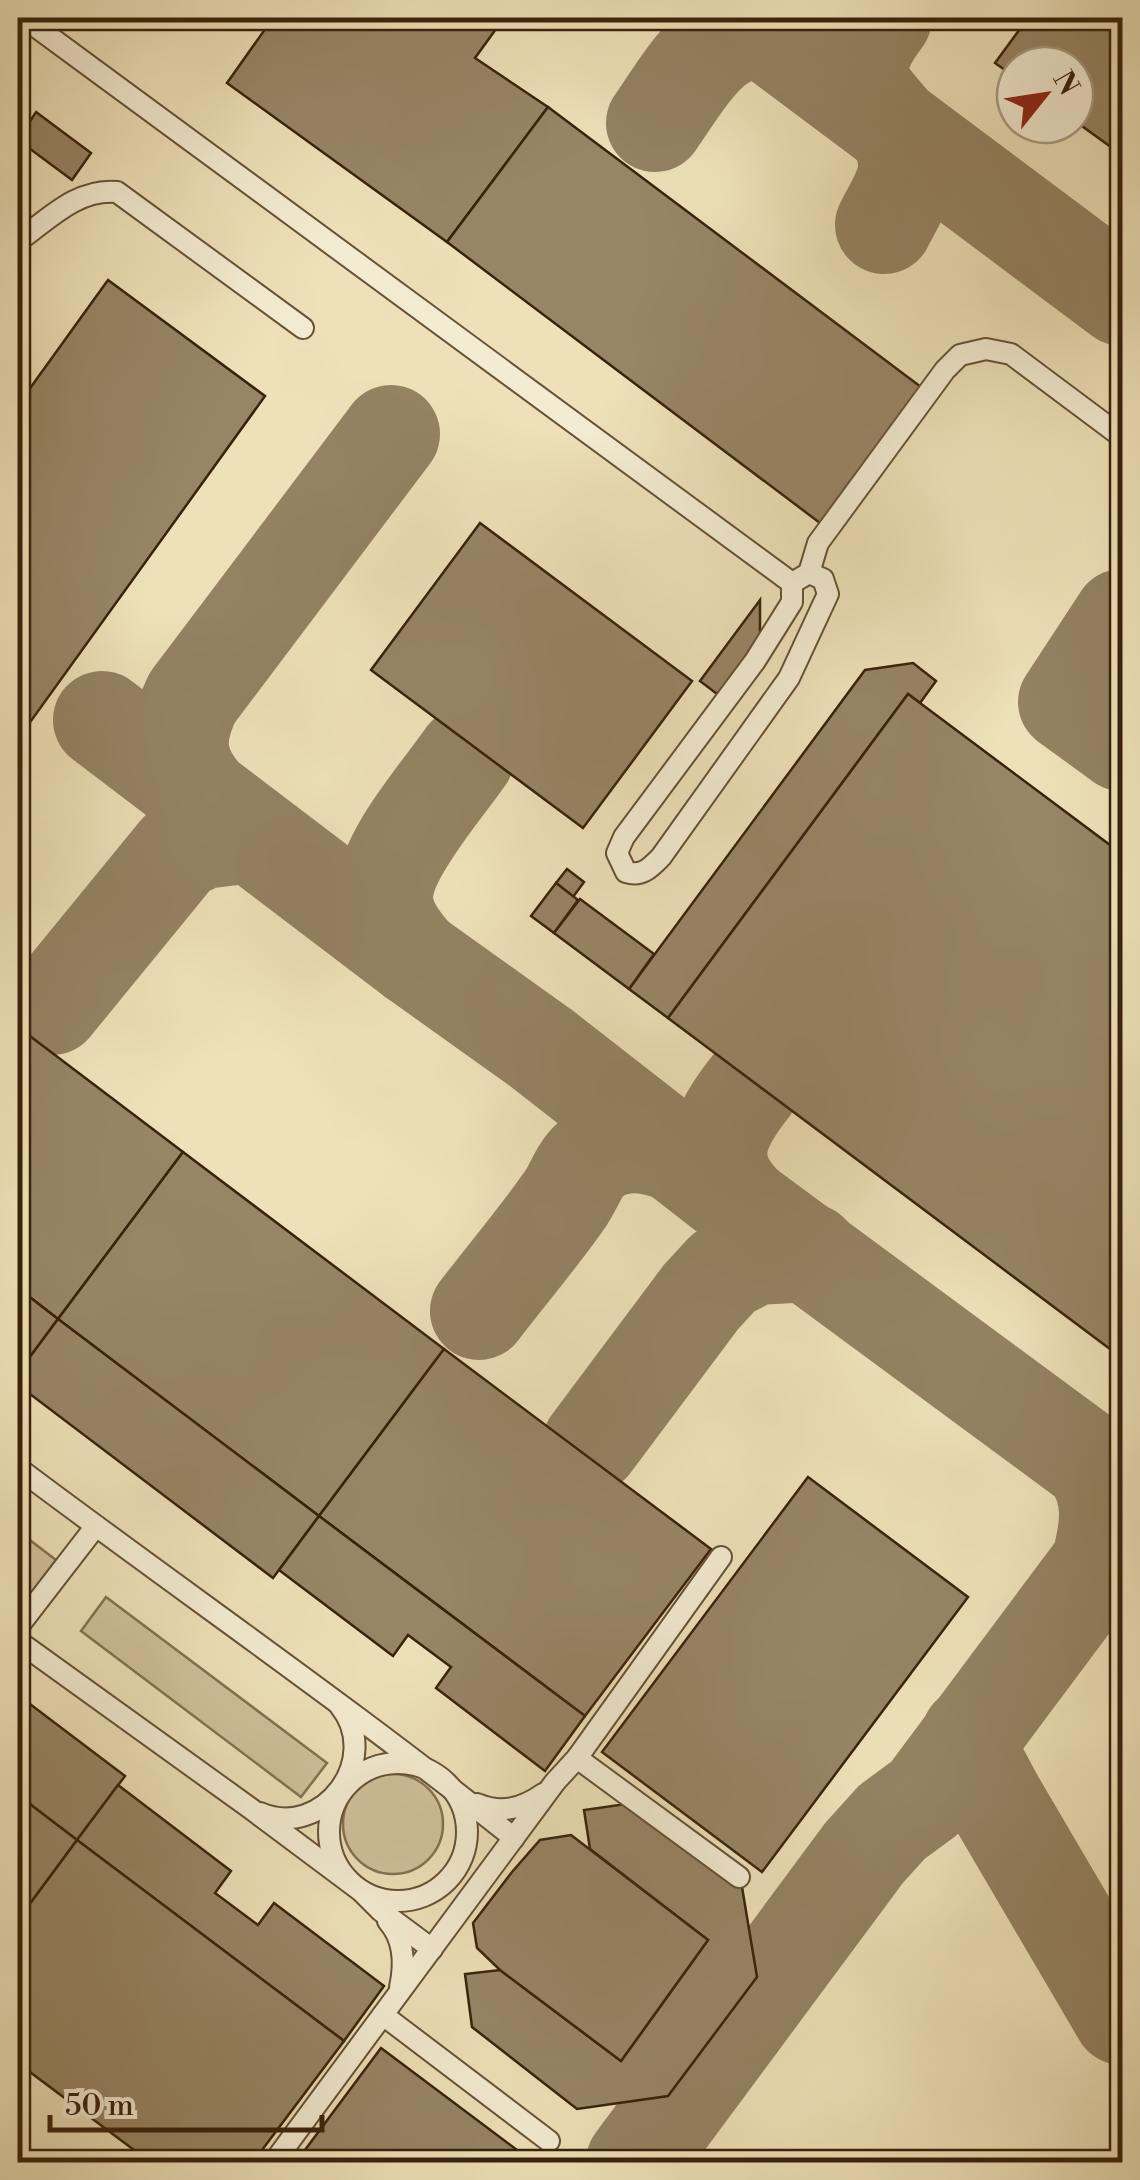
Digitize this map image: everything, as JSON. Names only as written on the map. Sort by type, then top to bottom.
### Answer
[{"type":"lane","points":[[24,18],[797,586],[809,612],[822,607]]},
{"type":"lane","points":[[18,242],[82,194],[117,192],[302,328]]},
{"type":"lane","points":[[797,586],[823,579],[828,594],[790,678],[689,820],[648,870],[635,875],[626,872],[617,853],[624,837],[755,660],[818,543],[944,370],[960,354],[986,349],[1011,354],[1122,437]]},
{"type":"lane","points":[[18,1468],[332,1696],[514,1838]]},
{"type":"lane","points":[[18,1627],[96,1526]]},
{"type":"lane","points":[[466,1799],[502,1811],[540,1797],[577,1758],[722,1557]]},
{"type":"lane","points":[[18,1640],[361,1892],[381,1900],[421,1898],[454,1874],[467,1835],[465,1815],[457,1796],[443,1780],[409,1763],[390,1762],[372,1767],[309,1814],[289,1818],[268,1816],[250,1808]]},
{"type":"lane","points":[[332,1696],[349,1722],[356,1752],[351,1772],[333,1807],[328,1826],[330,1845],[346,1879],[394,1928],[402,1946],[404,1967],[400,1987],[386,2010]]},
{"type":"lane","points":[[577,1758],[740,1877]]},
{"type":"lane","points":[[274,2162],[555,1782]]},
{"type":"lane","points":[[380,1912],[432,1949]]},
{"type":"lane","points":[[386,2010],[550,2141]]},
{"type":"shaded area","points":[[18,1531],[56,1560],[32,1592],[18,1582]]},
{"type":"shaded area","points":[[106,1597],[327,1763],[301,1797],[81,1631]]},
{"type":"shaded area","points":[[393,1774],[421,1782],[435,1796],[443,1824],[435,1852],[421,1866],[393,1874],[365,1866],[351,1852],[343,1824],[351,1796],[365,1782]]},
{"type":"building","points":[[273,18],[504,18],[475,58],[548,107],[447,242],[227,83]]},
{"type":"building","points":[[1028,18],[1122,18],[1122,155],[1095,135],[1095,45],[1008,45]]},
{"type":"building","points":[[548,107],[921,387],[820,523],[447,242]]},
{"type":"building","points":[[36,112],[91,153],[72,180],[18,140]]},
{"type":"building","points":[[108,280],[265,396],[18,739],[18,405]]},
{"type":"building","points":[[480,523],[692,681],[583,828],[371,670]]},
{"type":"building","points":[[760,600],[760,639],[721,697],[700,681]]},
{"type":"building","points":[[913,663],[936,681],[920,703],[908,694],[668,1018],[629,989],[865,670]]},
{"type":"building","points":[[908,694],[1122,854],[1122,1358],[668,1018]]},
{"type":"building","points":[[567,869],[584,882],[573,897],[556,883]]},
{"type":"building","points":[[556,883],[578,900],[554,933],[531,916]]},
{"type":"building","points":[[580,899],[654,954],[629,989],[554,933]]},
{"type":"building","points":[[18,1027],[183,1152],[58,1319],[18,1288]]},
{"type":"building","points":[[183,1152],[444,1349],[319,1516],[58,1319]]},
{"type":"building","points":[[18,1288],[58,1319],[18,1373]]},
{"type":"building","points":[[58,1319],[319,1516],[273,1578],[18,1385],[18,1373]]},
{"type":"building","points":[[444,1349],[711,1549],[585,1716],[319,1516]]},
{"type":"building","points":[[808,1477],[968,1597],[762,1872],[602,1752]]},
{"type":"building","points":[[319,1516],[585,1716],[545,1771],[436,1688],[451,1667],[408,1635],[393,1656],[279,1570]]},
{"type":"building","points":[[18,1695],[125,1776],[77,1840],[18,1795]]},
{"type":"building","points":[[118,1785],[231,1871],[215,1893],[258,1925],[274,1903],[384,1986],[344,2041],[77,1840]]},
{"type":"building","points":[[18,1795],[77,1840],[18,1920]]},
{"type":"building","points":[[633,1803],[742,1887],[757,1977],[668,2096],[577,2109],[472,2027],[465,1974],[500,1970],[621,2061],[708,1940],[590,1849],[584,1810]]},
{"type":"building","points":[[571,1835],[708,1940],[621,2061],[500,1970],[477,1948],[473,1923],[512,1872],[540,1840]]},
{"type":"building","points":[[77,1840],[344,2041],[253,2162],[150,2162],[18,2063],[18,1920]]},
{"type":"building","points":[[381,2048],[533,2162],[296,2162]]},
{"type":"taxiway","points":[[749,18],[1122,297]]},
{"type":"taxiway","points":[[883,18],[865,46],[860,68],[863,85],[904,146],[907,168],[884,225]]},
{"type":"taxiway","points":[[655,123],[700,60],[730,37],[748,32],[767,33],[818,54]]},
{"type":"taxiway","points":[[208,802],[189,777],[180,753],[182,727],[192,698],[391,434]]},
{"type":"taxiway","points":[[1122,618],[1067,702],[1122,742]]},
{"type":"taxiway","points":[[102,720],[415,958],[541,1048],[745,1207],[1122,1485]]},
{"type":"taxiway","points":[[415,958],[387,914],[387,880],[404,843],[466,756]]},
{"type":"taxiway","points":[[52,1006],[178,852],[202,840],[251,834]]},
{"type":"taxiway","points":[[745,1207],[723,1176],[719,1146],[730,1117],[751,1086]]},
{"type":"taxiway","points":[[479,1311],[556,1212],[591,1159],[612,1147],[635,1144],[680,1155]]},
{"type":"taxiway","points":[[591,1444],[724,1272],[755,1256],[810,1253]]},
{"type":"taxiway","points":[[635,2162],[864,1853],[892,1822],[926,1797],[1100,1564],[1106,1537],[1107,1499],[1092,1462]]},
{"type":"taxiway","points":[[970,1736],[977,1766],[994,1798],[1122,2016]]}]
